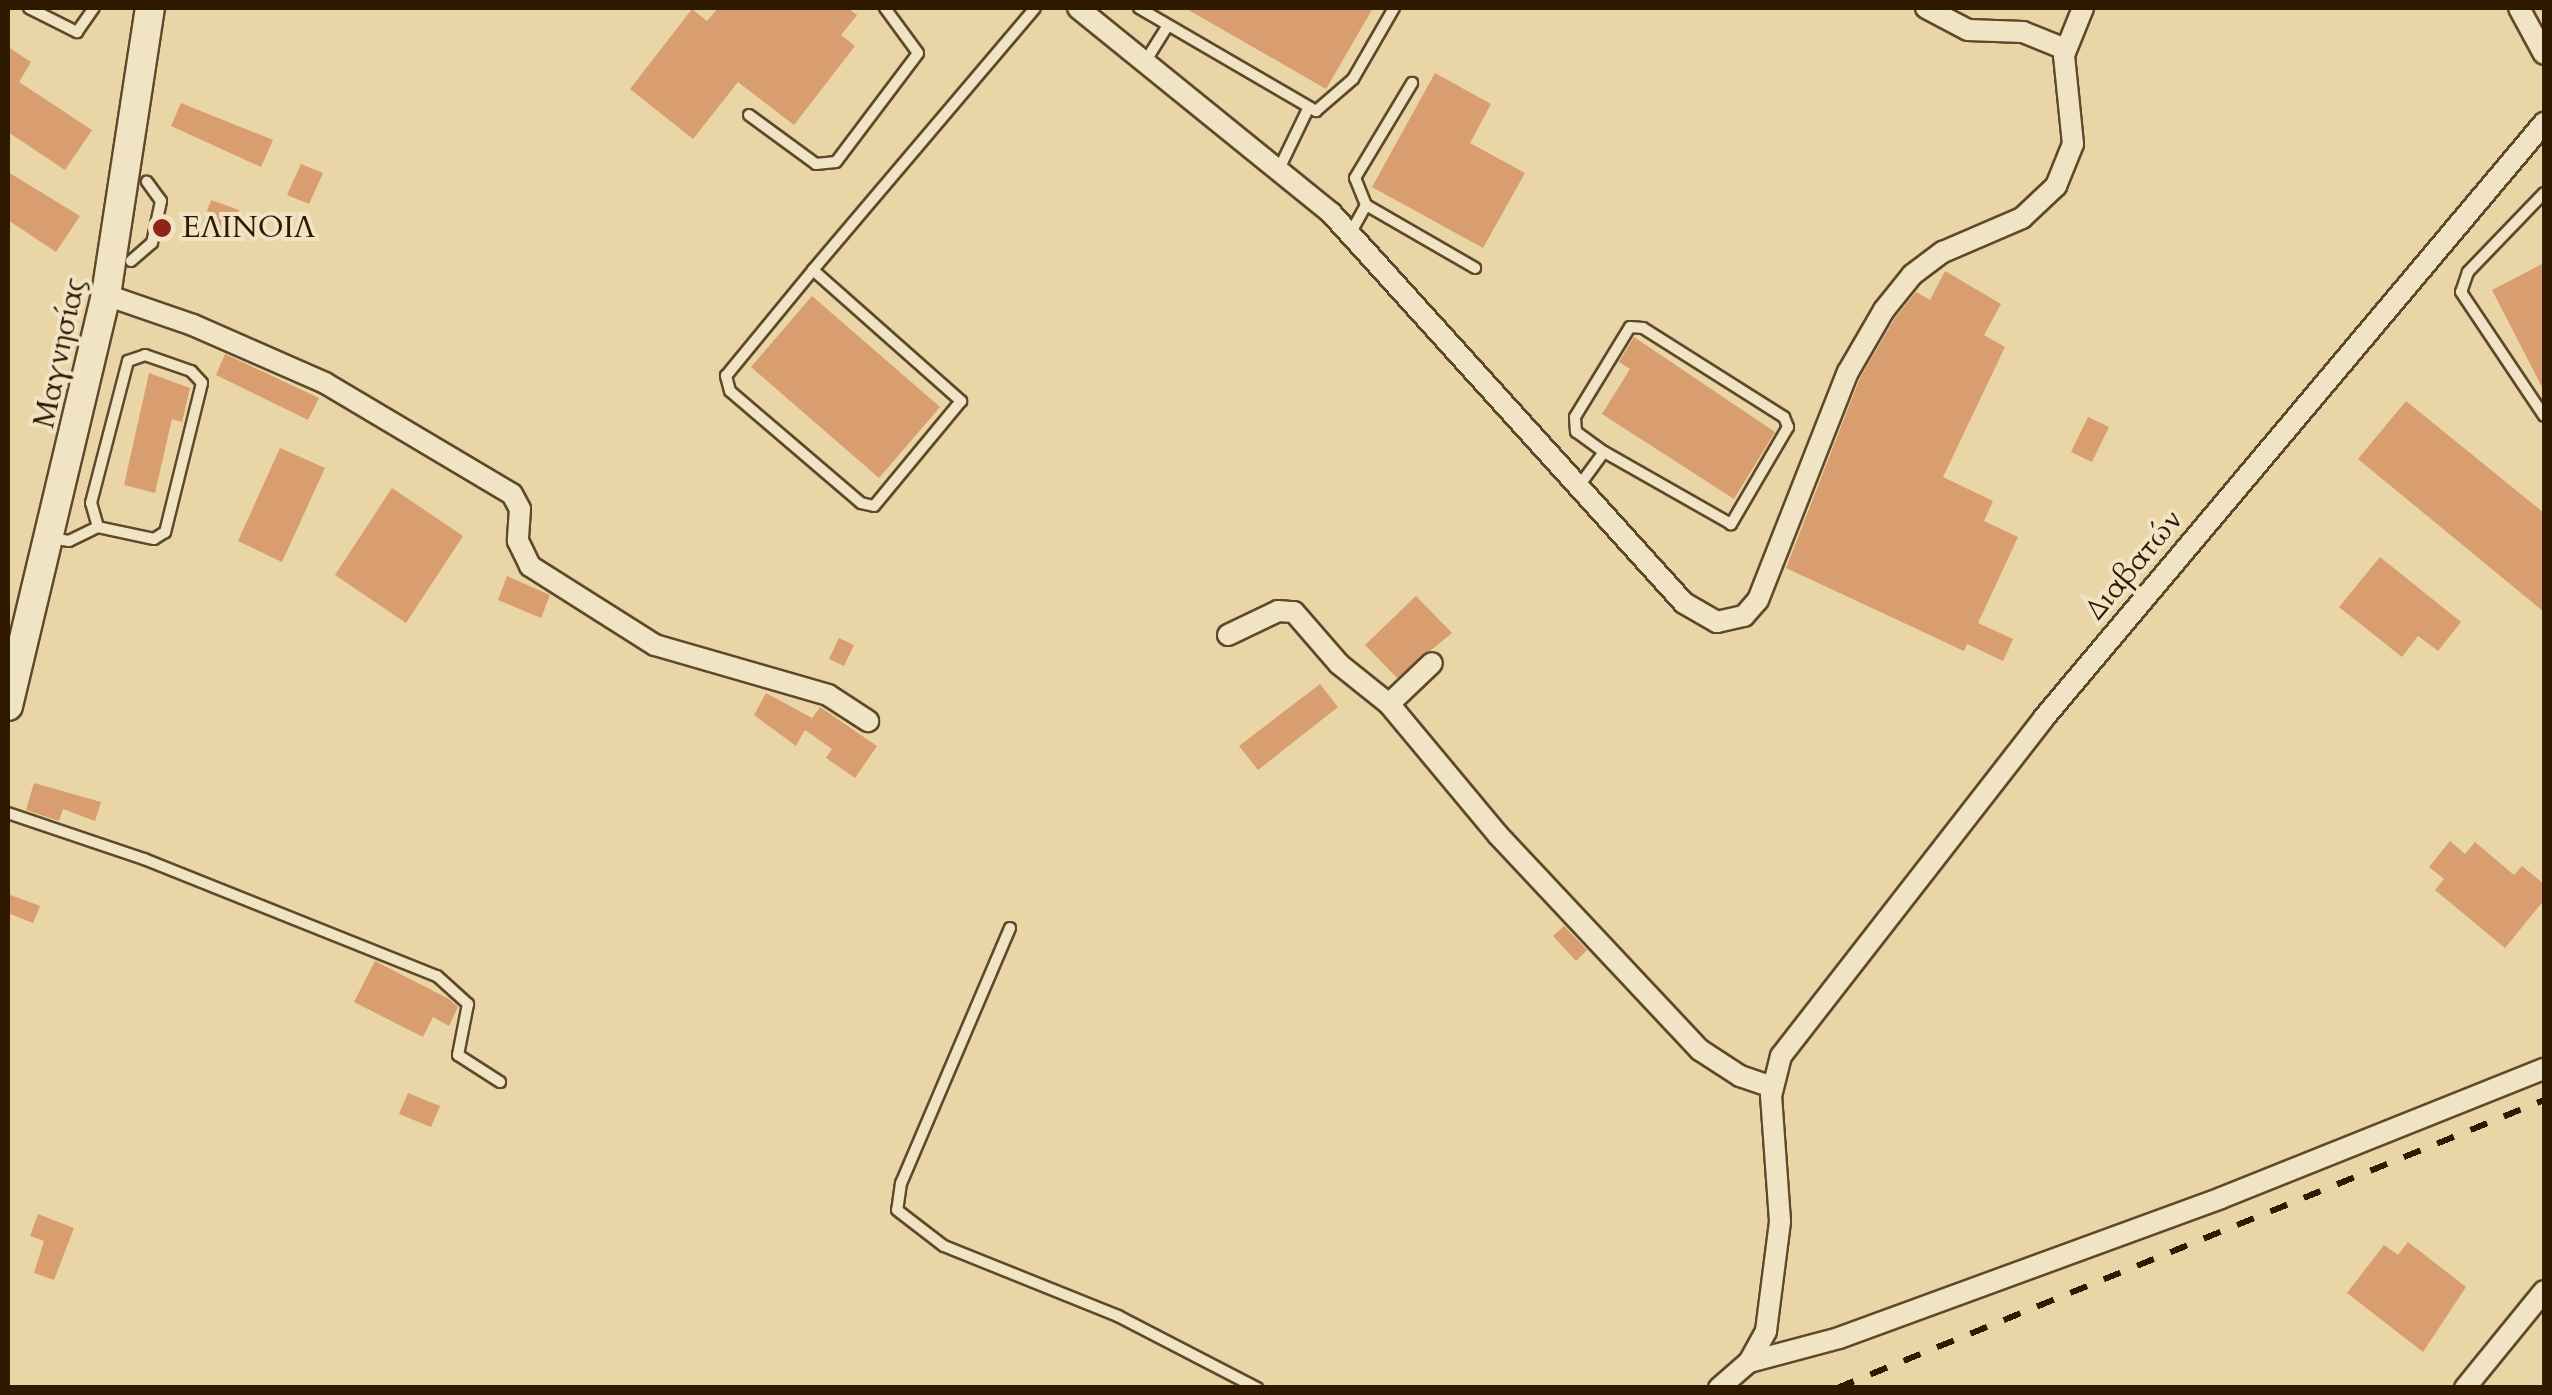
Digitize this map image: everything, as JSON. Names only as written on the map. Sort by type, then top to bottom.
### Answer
[{"type":"street","name":"Μαγνησίας","points":[[8,706],[106,295],[150,8]]},
{"type":"street","points":[[1078,8],[1278,170],[1350,234],[1684,603],[1717,622],[1744,616],[1758,600],[1848,372],[1884,310],[1912,275],[1943,252],[2022,218],[2056,186],[2073,144],[2065,49],[2083,8]]},
{"type":"street","points":[[1926,8],[1968,30],[2023,32],[2065,49]]},
{"type":"street","points":[[2519,8],[2544,54]]},
{"type":"street","name":"Διαβατών","points":[[1772,1088],[1781,1056],[2043,719],[2544,126]]},
{"type":"street","points":[[106,295],[193,324],[325,383],[512,494],[520,509],[518,542],[530,566],[655,646],[828,695],[868,721]]},
{"type":"street","points":[[1228,636],[1287,609],[1338,664],[1389,704],[1498,835],[1700,1050],[1740,1076],[1772,1088],[1780,1221],[1776,1277],[1766,1331],[1749,1362],[1718,1388]]},
{"type":"street","points":[[1389,704],[1432,662]]},
{"type":"street","points":[[1749,1362],[1839,1338],[2221,1198],[2544,1069]]},
{"type":"street","points":[[2464,1388],[2544,1291]]},
{"type":"lane","points":[[29,8],[77,32],[94,8]]},
{"type":"lane","points":[[749,115],[816,164],[836,162],[918,52],[885,8]]},
{"type":"lane","points":[[813,270],[961,401],[874,506],[861,503],[726,384],[732,367],[813,270],[1035,8]]},
{"type":"lane","points":[[1139,8],[1166,29],[1307,111],[1323,108],[1354,78],[1394,8]]},
{"type":"lane","points":[[1144,62],[1166,29]]},
{"type":"lane","points":[[1412,84],[1355,178],[1366,205],[1475,268]]},
{"type":"lane","points":[[1278,170],[1307,111]]},
{"type":"lane","points":[[132,261],[152,244],[161,201],[147,182]]},
{"type":"lane","points":[[2544,193],[2468,272],[2461,292],[2544,416]]},
{"type":"lane","points":[[1350,234],[1366,205]]},
{"type":"lane","points":[[1634,326],[1780,414],[1788,427],[1730,524],[1604,452],[1573,423],[1634,326]]},
{"type":"lane","points":[[51,538],[69,541],[98,526],[154,539],[165,532],[202,384],[194,373],[145,355],[128,361],[91,503],[98,526]]},
{"type":"lane","points":[[1579,486],[1604,452]]},
{"type":"lane","points":[[8,813],[144,859],[437,976],[468,1004],[458,1055],[500,1082]]},
{"type":"lane","points":[[1010,928],[901,1183],[897,1210],[944,1246],[1118,1316],[1257,1388]]},
{"type":"building","points":[[718,8],[848,8],[857,15],[841,35],[855,46],[794,125],[738,82],[693,139],[630,89],[692,9],[707,21]]},
{"type":"building","points":[[1185,8],[1373,8],[1326,89]]},
{"type":"building","points":[[8,47],[31,62],[19,82],[92,130],[65,170],[8,132]]},
{"type":"building","points":[[1435,73],[1491,104],[1470,143],[1525,173],[1483,248],[1372,187]]},
{"type":"building","points":[[181,103],[273,140],[261,167],[171,126]]},
{"type":"building","points":[[301,164],[323,173],[309,204],[287,195]]},
{"type":"building","points":[[8,172],[80,216],[56,252],[8,220]]},
{"type":"building","points":[[211,200],[239,210],[230,236],[202,225]]},
{"type":"building","points":[[2544,263],[2544,391],[2492,290]]},
{"type":"building","points":[[1945,271],[2001,304],[1984,335],[2005,347],[1943,477],[1993,501],[1984,521],[2018,537],[1978,623],[2013,639],[2003,661],[1967,644],[1964,651],[1786,568],[1860,378],[1895,318],[1916,292],[1930,300]]},
{"type":"building","points":[[812,296],[940,407],[879,478],[751,367]]},
{"type":"building","points":[[1634,337],[1775,432],[1734,499],[1602,414],[1630,369],[1619,362]]},
{"type":"building","points":[[225,354],[319,398],[308,420],[216,375]]},
{"type":"building","points":[[149,373],[190,388],[182,422],[172,419],[155,493],[124,485]]},
{"type":"building","points":[[2406,401],[2544,513],[2544,612],[2358,459]]},
{"type":"building","points":[[2088,417],[2109,427],[2092,462],[2071,452]]},
{"type":"building","points":[[280,448],[325,468],[282,562],[238,541]]},
{"type":"building","points":[[392,488],[463,536],[406,623],[335,575]]},
{"type":"building","points":[[2380,557],[2461,622],[2438,651],[2418,636],[2402,657],[2339,607]]},
{"type":"building","points":[[507,576],[550,595],[541,618],[498,600]]},
{"type":"building","points":[[1416,596],[1452,633],[1397,678],[1365,645]]},
{"type":"building","points":[[839,638],[854,645],[844,666],[829,659]]},
{"type":"building","points":[[1320,684],[1338,707],[1258,770],[1239,746]]},
{"type":"building","points":[[766,693],[812,718],[807,726],[820,707],[877,746],[855,778],[826,758],[832,749],[805,730],[796,746],[754,715]]},
{"type":"building","points":[[34,783],[101,802],[95,821],[63,809],[59,821],[26,810]]},
{"type":"building","points":[[2450,841],[2465,854],[2475,842],[2514,875],[2522,866],[2544,884],[2544,900],[2505,948],[2435,890],[2444,879],[2429,867]]},
{"type":"building","points":[[8,894],[40,906],[33,923],[8,913]]},
{"type":"building","points":[[1564,926],[1587,950],[1576,961],[1553,936]]},
{"type":"building","points":[[375,961],[449,999],[458,1007],[449,1026],[433,1017],[423,1037],[354,1002]]},
{"type":"building","points":[[408,1093],[440,1106],[431,1127],[399,1114]]},
{"type":"building","points":[[38,1214],[74,1228],[54,1280],[34,1273],[44,1241],[30,1236]]},
{"type":"building","points":[[2408,1242],[2466,1287],[2423,1352],[2347,1293],[2384,1245],[2398,1255]]},
{"type":"railway","points":[[1837,1388],[2544,1100]]},
{"type":"place","name":"ΕΛΙΝΟΙΛ","points":[[162,228]]}]
